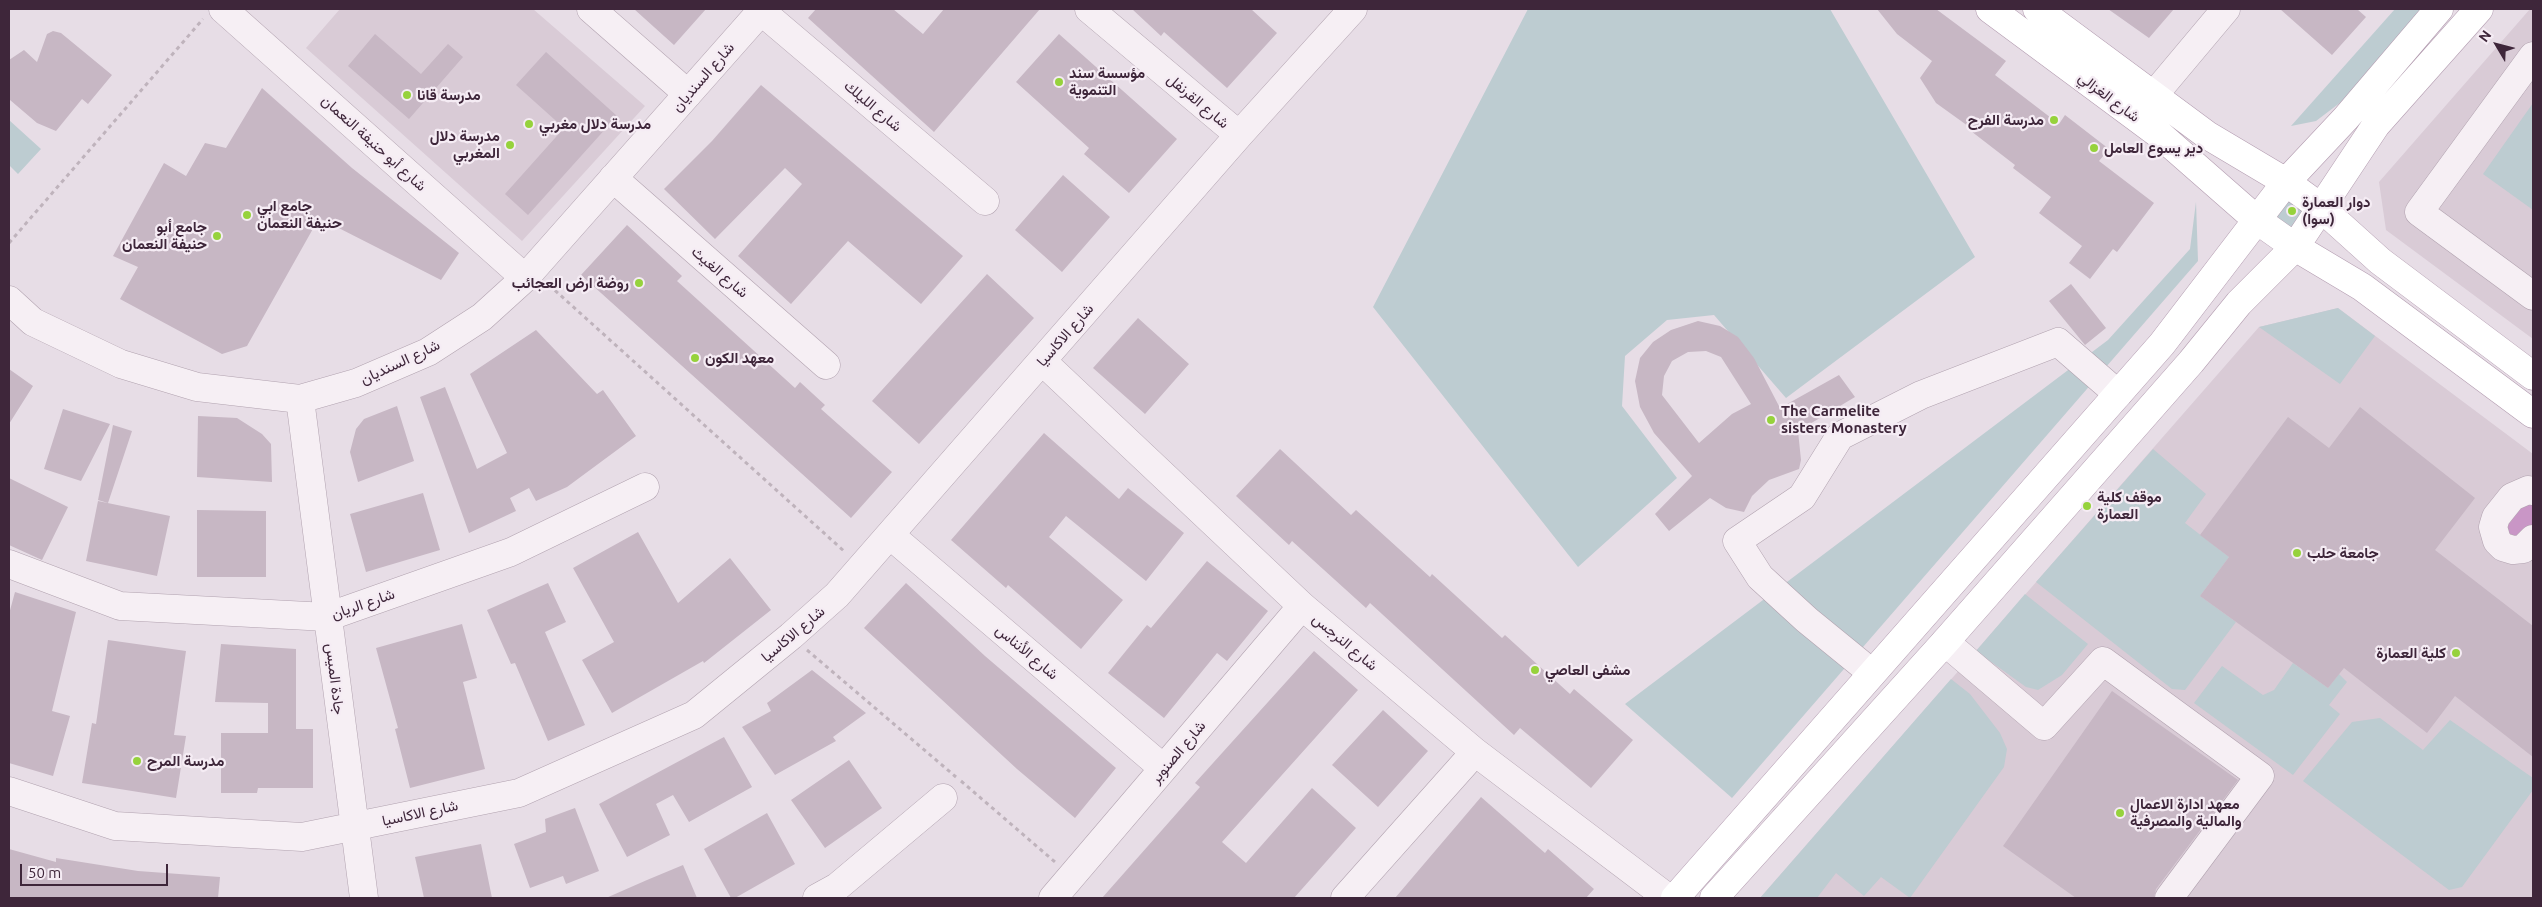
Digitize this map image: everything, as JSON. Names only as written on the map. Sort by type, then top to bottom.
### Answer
[{"type":"main road","name":"شارع الغزالي","points":[[1990,9],[2160,134],[2257,220],[2295,247],[2362,287],[2533,414]]},
{"type":"main road","name":"شارع الغزالي","points":[[2037,9],[2207,135],[2286,182],[2320,207],[2380,261],[2533,376]]},
{"type":"main road","points":[[1675,898],[2162,344],[2286,182],[2346,118],[2439,9]]},
{"type":"main road","points":[[1714,898],[1945,642],[2191,362],[2239,303],[2295,247],[2376,125],[2478,9]]},
{"type":"street","points":[[591,9],[688,94]]},
{"type":"street","name":"شارع القرنفل","points":[[1089,9],[1239,135]]},
{"type":"street","name":"شارع الاكاسيا","points":[[9,791],[115,826],[302,837],[519,793],[694,714],[791,636],[837,595],[1239,135],[1353,9]]},
{"type":"street","name":"شارع السنديان","points":[[9,300],[33,322],[121,364],[197,387],[300,400],[356,383],[428,352],[482,317],[529,274],[762,10]]},
{"type":"street","name":"شارع الليلك","points":[[762,10],[985,201]]},
{"type":"street","points":[[2153,96],[2222,10]]},
{"type":"street","name":"شارع أبو حنيفة النعمان","points":[[214,13],[529,274]]},
{"type":"street","points":[[2533,56],[2419,212],[2533,296]]},
{"type":"street","name":"شارع الغيث","points":[[613,178],[826,365]]},
{"type":"street","points":[[1872,673],[1807,620],[1760,577],[1737,541],[1802,497],[1840,436],[1921,395],[2049,345],[2058,342],[2118,394]]},
{"type":"street","name":"شارع النرجس","points":[[1042,361],[1302,606],[1475,752],[1668,898]]},
{"type":"street","name":"جادة الميس","points":[[300,400],[364,898]]},
{"type":"street","name":"شارع الريان","points":[[9,564],[120,606],[327,617],[511,552],[645,487]]},
{"type":"street","points":[[2533,492],[2528,490],[2512,497],[2496,517],[2493,528],[2497,541],[2503,547],[2513,550],[2523,550],[2533,539]]},
{"type":"street","name":"شارع الأنناس","points":[[890,535],[1164,768]]},
{"type":"street","name":"شارع الصنوبر","points":[[1053,898],[1073,877],[1302,606]]},
{"type":"street","points":[[1945,642],[2044,726],[2103,660],[2260,776],[2169,898]]},
{"type":"street","points":[[1345,898],[1475,752]]},
{"type":"street","points":[[817,898],[837,886],[943,798]]},
{"type":"path","points":[[9,243],[214,13]]},
{"type":"path","points":[[529,274],[862,568]]},
{"type":"path","points":[[791,636],[1073,877]]},
{"type":"shaded area","name":"مدرسة دلال مغربي","points":[[340,9],[533,9],[645,106],[522,241],[306,48]]},
{"type":"shaded area","points":[[1528,9],[1830,9],[1975,257],[1786,398],[1714,315],[1667,320],[1625,356],[1622,406],[1677,478],[1578,567],[1373,307]]},
{"type":"shaded area","points":[[2395,9],[2421,9],[2341,102],[2316,121],[2291,126]]},
{"type":"shaded area","points":[[2530,9],[2533,9],[2533,339],[2386,230],[2379,182]]},
{"type":"shaded area","points":[[2533,103],[2533,210],[2483,174]]},
{"type":"shaded area","points":[[9,120],[41,149],[18,174],[9,165]]},
{"type":"shaded area","points":[[2311,197],[2296,231],[2277,224],[2274,198]]},
{"type":"shaded area","points":[[2196,202],[2198,261],[1732,798],[1625,704],[2108,340],[2190,249]]},
{"type":"shaded area","name":"جامعة حلب","points":[[2338,308],[2533,454],[2533,898],[1760,898],[2259,327]]},
{"type":"shaded area","points":[[2338,308],[2375,336],[2340,384],[2259,327]]},
{"type":"shaded area","points":[[2153,449],[2206,494],[2185,523],[2229,557],[2200,596],[2236,622],[2185,690],[2172,689],[2036,582]]},
{"type":"shaded area","points":[[2519,499],[2533,501],[2533,525],[2521,540],[2501,533]]},
{"type":"shaded area","points":[[2025,594],[2088,644],[2062,675],[2038,690],[2026,687],[1976,651]]},
{"type":"shaded area","points":[[2293,663],[2328,688],[2339,674],[2347,682],[2329,705],[2340,714],[2293,775],[2194,703],[2222,666],[2263,695],[2274,690]]},
{"type":"shaded area","points":[[1951,679],[1970,694],[2000,733],[2007,749],[2004,767],[1910,898],[1881,877],[1864,896],[1836,873],[1817,898],[1760,898]]},
{"type":"shaded area","points":[[2380,718],[2423,750],[2450,720],[2533,778],[2533,790],[2462,887],[2449,890],[2303,781],[2352,722]]},
{"type":"building","points":[[634,9],[706,9],[674,45]]},
{"type":"building","points":[[816,9],[893,9],[923,34],[944,9],[1040,9],[934,132],[808,18]]},
{"type":"building","points":[[1132,9],[1251,9],[1277,33],[1227,88],[1164,32],[1161,36]]},
{"type":"building","points":[[1877,9],[1936,9],[2006,61],[1995,75],[2059,124],[2065,115],[2109,149],[2099,161],[2154,203],[2117,252],[2113,249],[2090,279],[2069,263],[2082,246],[2039,213],[2051,197],[2013,168],[2015,165],[1967,128],[1968,126],[1936,103],[1920,78],[1932,61],[1897,34]]},
{"type":"building","points":[[2108,9],[2174,9],[2149,38]]},
{"type":"building","points":[[2280,9],[2357,9],[2366,17],[2332,55]]},
{"type":"building","points":[[53,31],[61,33],[112,75],[88,104],[82,99],[56,131],[37,123],[10,100],[9,96],[9,60],[24,50],[37,62],[47,34]]},
{"type":"building","points":[[375,34],[421,74],[448,44],[463,57],[409,119],[348,66]]},
{"type":"building","points":[[1059,34],[1177,139],[1129,193],[1084,154],[1089,148],[1016,82]]},
{"type":"building","points":[[546,52],[617,116],[528,215],[505,194],[564,128],[516,85]]},
{"type":"building","points":[[761,85],[963,256],[921,304],[848,241],[791,304],[738,256],[802,184],[785,168],[715,239],[664,189],[712,141]]},
{"type":"building","name":"جامع أبو حنيفة النعمان","points":[[262,88],[352,168],[459,253],[441,280],[319,218],[247,346],[222,354],[120,299],[138,267],[113,256],[164,163],[186,176],[205,143],[226,148]]},
{"type":"building","points":[[1063,175],[1110,217],[1062,272],[1015,230]]},
{"type":"building","points":[[627,225],[682,276],[677,281],[795,388],[800,382],[825,405],[821,409],[892,472],[851,518],[581,275]]},
{"type":"building","points":[[987,274],[1034,318],[919,444],[872,401]]},
{"type":"building","points":[[2071,284],[2106,328],[2085,345],[2049,301]]},
{"type":"building","points":[[1138,318],[1189,364],[1145,414],[1093,368]]},
{"type":"building","name":"The Carmelite sisters Monastery","points":[[1698,321],[1720,326],[1738,337],[1754,358],[1780,408],[1839,375],[1855,397],[1798,431],[1801,460],[1799,469],[1769,480],[1752,496],[1744,512],[1726,508],[1710,498],[1669,531],[1655,514],[1692,476],[1654,433],[1640,407],[1635,381],[1640,358],[1653,342],[1671,330]],"holes":[[[1706,351],[1721,357],[1751,404],[1732,414],[1699,443],[1662,395],[1664,376],[1672,361],[1688,352]]]},
{"type":"building","points":[[536,330],[597,394],[603,390],[636,436],[567,487],[536,501],[529,488],[510,498],[516,511],[469,533],[420,397],[445,387],[477,469],[507,453],[470,374]]},
{"type":"building","points":[[9,369],[33,386],[9,424]]},
{"type":"building","points":[[397,406],[414,461],[358,482],[350,452],[356,429],[364,419]]},
{"type":"building","points":[[2360,407],[2475,498],[2435,550],[2533,626],[2533,757],[2455,696],[2427,733],[2344,668],[2328,688],[2200,596],[2229,557],[2200,535],[2288,417],[2329,448]]},
{"type":"building","points":[[63,409],[110,424],[81,481],[44,469]]},
{"type":"building","points":[[198,416],[237,418],[262,434],[271,444],[272,482],[197,477]]},
{"type":"building","points":[[113,425],[132,431],[108,503],[98,500]]},
{"type":"building","points":[[1044,433],[1119,499],[1128,488],[1184,533],[1146,581],[1066,516],[1049,537],[1123,600],[1081,649],[1008,585],[1006,588],[951,540]]},
{"type":"building","points":[[1280,449],[1351,515],[1356,510],[1430,577],[1432,574],[1502,638],[1505,635],[1570,694],[1574,689],[1633,740],[1591,788],[1520,728],[1514,735],[1370,603],[1366,608],[1292,541],[1289,545],[1236,496]]},
{"type":"building","points":[[9,478],[68,507],[42,560],[9,545]]},
{"type":"building","points":[[423,493],[440,550],[366,572],[350,514]]},
{"type":"building","points":[[98,501],[170,516],[157,576],[86,561]]},
{"type":"building","points":[[197,510],[266,511],[266,577],[197,577]]},
{"type":"building","points":[[638,532],[678,603],[730,558],[771,610],[704,663],[703,661],[612,713],[582,660],[614,642],[573,568]]},
{"type":"building","points":[[1207,561],[1268,611],[1227,661],[1217,653],[1164,718],[1108,673],[1147,625],[1151,628]]},
{"type":"building","points":[[548,583],[566,622],[545,632],[585,725],[548,741],[515,663],[511,664],[487,610]]},
{"type":"building","points":[[906,583],[985,656],[1116,768],[1075,818],[1017,769],[864,628]]},
{"type":"building","points":[[15,592],[76,612],[52,711],[70,716],[53,776],[9,763],[9,614]]},
{"type":"building","points":[[462,624],[477,678],[463,682],[485,769],[410,788],[395,729],[398,728],[376,648]]},
{"type":"building","points":[[108,640],[186,651],[174,735],[186,736],[176,798],[82,783],[92,723],[96,724]]},
{"type":"building","points":[[221,644],[296,649],[296,729],[313,729],[313,788],[258,788],[257,793],[221,793],[221,733],[268,733],[268,703],[215,702]]},
{"type":"building","points":[[1314,651],[1358,690],[1222,842],[1246,863],[1312,788],[1356,828],[1294,898],[1102,898],[1200,787],[1195,783]]},
{"type":"building","points":[[812,670],[866,713],[833,737],[836,741],[775,775],[742,727],[771,711],[767,703]]},
{"type":"building","name":"معهد ادارة الاعمال والمالية والمصرفية","points":[[2112,691],[2238,780],[2156,889],[2154,898],[2076,898],[2003,846]]},
{"type":"building","points":[[1383,710],[1428,751],[1378,807],[1332,765]]},
{"type":"building","points":[[724,737],[752,787],[689,822],[673,795],[656,804],[670,835],[627,857],[599,804]]},
{"type":"building","points":[[849,760],[882,808],[825,848],[791,800]]},
{"type":"building","points":[[1481,797],[1545,853],[1548,849],[1594,889],[1586,898],[1395,898]]},
{"type":"building","points":[[575,808],[599,871],[566,884],[563,876],[530,888],[514,844],[546,832],[545,819]]},
{"type":"building","points":[[767,813],[795,864],[735,898],[731,898],[704,849]]},
{"type":"building","points":[[481,844],[492,898],[424,898],[415,857]]},
{"type":"building","points":[[9,849],[56,862],[56,858],[138,871],[220,877],[218,898],[9,898]]},
{"type":"building","points":[[683,865],[697,898],[606,898],[647,880]]},
{"type":"place","name":"مؤسسة سند التنموية","points":[[1059,82]]},
{"type":"place","name":"مدرسة قانا","points":[[407,95]]},
{"type":"place","name":"مدرسة الفرح","points":[[2054,120]]},
{"type":"place","name":"مدرسة دلال مغربي","points":[[529,124]]},
{"type":"place","name":"مدرسة دلال المغربي","points":[[510,145]]},
{"type":"place","name":"دير يسوع العامل","points":[[2094,148]]},
{"type":"place","name":"دوار العمارة (سوا)","points":[[2292,211]]},
{"type":"place","name":"جامع ابي حنيفة النعمان","points":[[247,215]]},
{"type":"place","name":"جامع أبو حنيفة النعمان","points":[[217,236]]},
{"type":"place","name":"روضة ارض العجائب","points":[[639,283]]},
{"type":"place","name":"معهد الكون","points":[[695,358]]},
{"type":"place","name":"The Carmelite sisters Monastery","points":[[1771,420]]},
{"type":"place","name":"موقف كلية العمارة","points":[[2087,506]]},
{"type":"place","name":"جامعة حلب","points":[[2297,553]]},
{"type":"place","name":"كلية العمارة","points":[[2456,653]]},
{"type":"place","name":"مشفى العاصي","points":[[1535,670]]},
{"type":"place","name":"مدرسة المرح","points":[[137,761]]},
{"type":"place","name":"معهد ادارة الاعمال والمالية والمصرفية","points":[[2120,813]]}]
